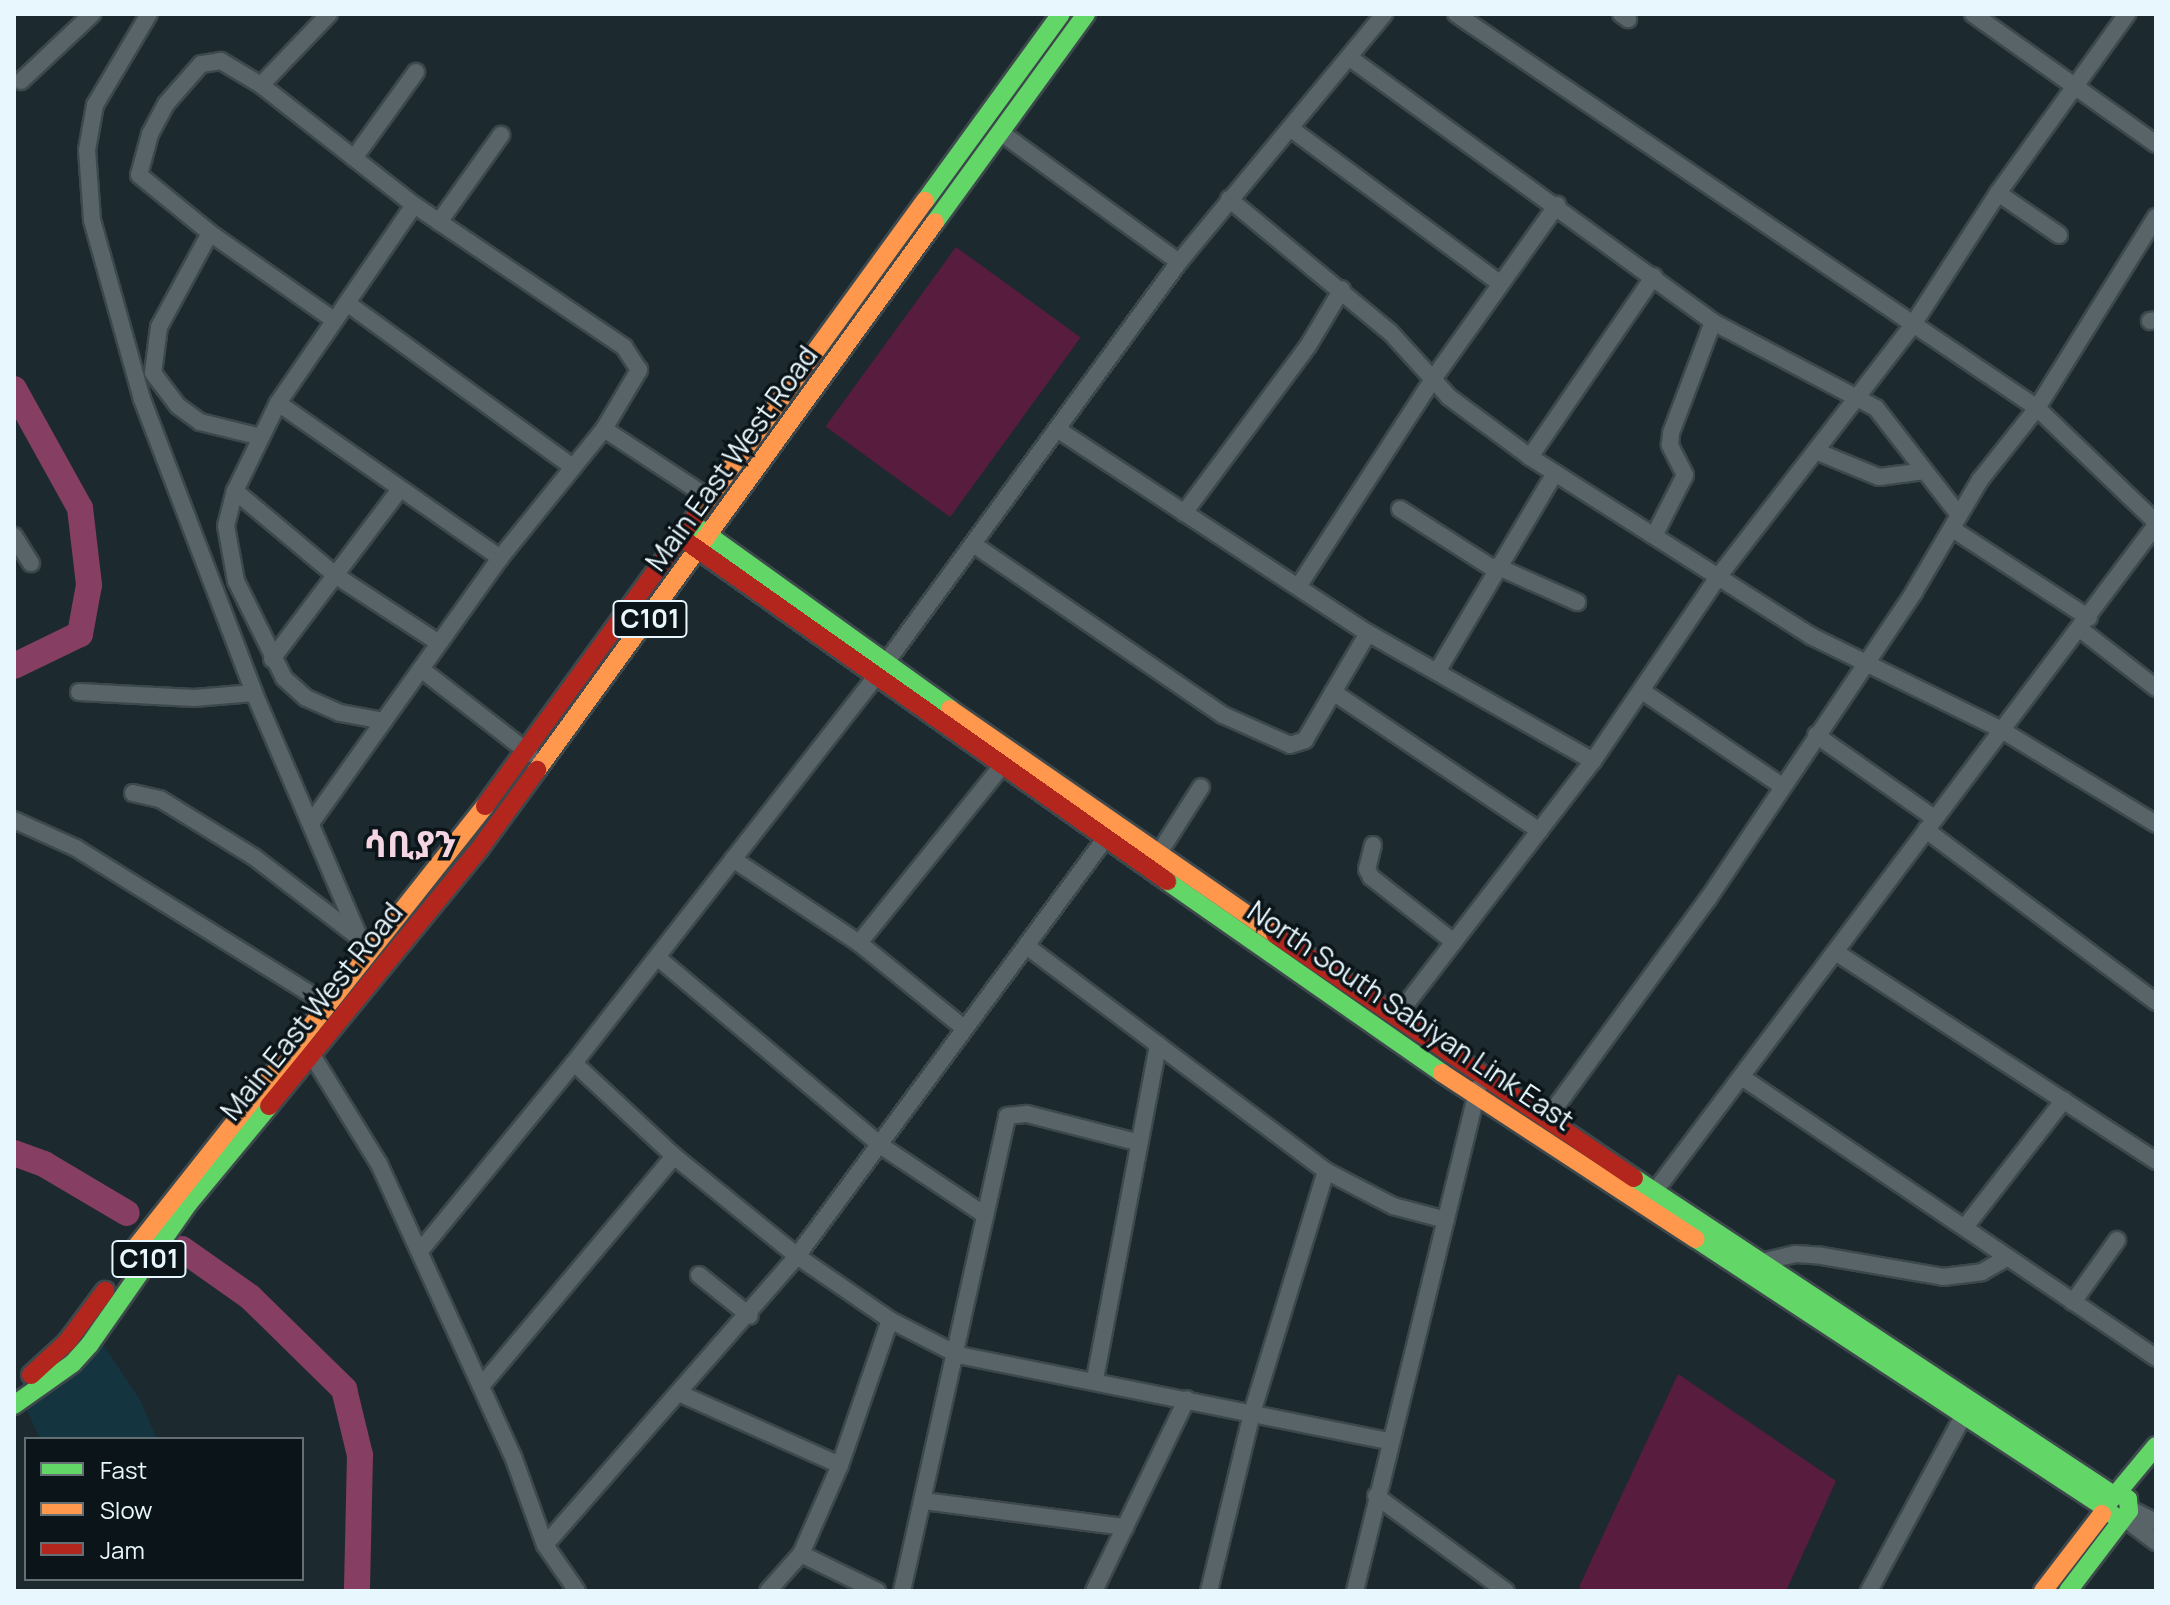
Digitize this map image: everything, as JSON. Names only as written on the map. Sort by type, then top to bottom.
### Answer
[{"type":"main road","name":"Main East West Road","points":[[180,1199],[237,1145],[543,765],[704,544],[755,452],[876,272],[1061,14]]},
{"type":"main road","name":"Main East West Road","points":[[14,1405],[73,1363],[103,1309],[222,1133],[325,1003],[362,945],[449,855],[688,532],[709,498],[755,452],[892,285],[1086,14]]},
{"type":"main road","points":[[1002,97],[1017,109]]},
{"type":"main road","points":[[943,179],[959,191]]},
{"type":"main road","points":[[876,272],[892,285]]},
{"type":"main road","points":[[688,532],[704,544]]},
{"type":"main road","name":"North South Sabiyan Link East","points":[[704,544],[885,663],[1388,1037],[1546,1120],[1761,1262],[2118,1507]]},
{"type":"main road","name":"North South Sabiyan Link East","points":[[704,544],[874,679],[1000,768],[1159,853],[1397,1016],[1480,1084],[1696,1242],[1962,1418],[2118,1507]]},
{"type":"main road","points":[[222,1133],[237,1145]]},
{"type":"main road","points":[[1696,1242],[1707,1226]]},
{"type":"main road","name":"Main East West Road","points":[[14,1385],[54,1356],[103,1309]]},
{"type":"main road","points":[[2068,1591],[2156,1446]]},
{"type":"main road","points":[[2043,1591],[2118,1507],[2156,1475]]},
{"type":"street","points":[[21,81],[92,14]]},
{"type":"street","points":[[149,14],[95,105],[87,150],[92,220],[142,399],[254,693],[362,945]]},
{"type":"street","points":[[261,85],[329,14]]},
{"type":"street","points":[[420,1251],[574,1063],[874,679],[1179,262],[1384,14]]},
{"type":"street","points":[[1456,14],[2037,408],[2156,524],[2085,623],[2000,729],[1837,953],[1655,1191]]},
{"type":"street","points":[[1973,14],[2156,144]]},
{"type":"street","points":[[1397,1016],[1593,761],[1718,577],[1818,452],[1857,395],[1912,326],[1998,193],[2127,14]]},
{"type":"street","points":[[1350,58],[1557,205],[1713,322],[1857,395],[1897,430],[1957,523],[2085,623],[2156,688]]},
{"type":"street","points":[[311,823],[500,558],[604,429],[638,381],[634,357],[414,205],[261,85],[221,61],[201,64],[166,104],[140,161],[139,175],[210,233],[334,320]]},
{"type":"street","points":[[354,158],[416,72]]},
{"type":"street","points":[[1290,128],[1501,284]]},
{"type":"street","points":[[1000,132],[1179,262]]},
{"type":"street","points":[[439,222],[501,135]]},
{"type":"street","points":[[1998,193],[2059,235]]},
{"type":"street","points":[[1229,199],[1342,289],[1477,420],[1530,457],[1718,577],[1864,663],[2000,729],[2156,824]]},
{"type":"street","points":[[384,721],[340,713],[306,698],[272,659],[228,553],[226,526],[235,491],[278,403],[414,205]]},
{"type":"street","points":[[1298,587],[1433,379],[1557,205]]},
{"type":"street","points":[[1546,1120],[1708,899],[1957,523],[1998,453],[2037,408],[2156,217]]},
{"type":"street","points":[[210,233],[159,327],[153,373],[178,406],[200,422],[261,437]]},
{"type":"street","points":[[1530,457],[1654,276]]},
{"type":"street","points":[[1184,513],[1308,346],[1342,289]]},
{"type":"street","points":[[347,303],[573,467]]},
{"type":"street","points":[[1655,534],[1685,475],[1670,445],[1671,433],[1713,322]]},
{"type":"street","points":[[278,403],[500,558]]},
{"type":"street","points":[[604,429],[709,498]]},
{"type":"street","points":[[1057,429],[1368,633],[1438,670],[1593,761]]},
{"type":"street","points":[[1818,452],[1879,477],[1925,471]]},
{"type":"street","points":[[1438,670],[1495,568],[1555,473]]},
{"type":"street","points":[[272,659],[400,489]]},
{"type":"street","points":[[235,491],[335,575],[439,643]]},
{"type":"street","points":[[1400,509],[1495,568],[1577,602]]},
{"type":"street","points":[[14,536],[31,563]]},
{"type":"street","points":[[973,544],[1223,715],[1277,741],[1300,745],[1368,633]]},
{"type":"street","points":[[421,669],[543,765]]},
{"type":"street","points":[[1642,691],[1782,786]]},
{"type":"street","points":[[79,692],[194,698],[254,693]]},
{"type":"street","points":[[1333,692],[1540,831]]},
{"type":"street","points":[[1816,735],[2156,1002]]},
{"type":"street","points":[[859,943],[1000,768]]},
{"type":"street","points":[[1159,853],[1201,787]]},
{"type":"street","points":[[133,793],[160,799],[254,857],[362,945]]},
{"type":"street","points":[[14,820],[76,848],[325,1003]]},
{"type":"street","points":[[545,1545],[750,1316],[964,1028],[1029,948],[1111,830]]},
{"type":"street","points":[[1373,845],[1367,869],[1371,877],[1454,942]]},
{"type":"street","points":[[733,859],[859,943],[964,1028]]},
{"type":"street","points":[[1029,948],[1326,1171],[1393,1206],[1446,1220]]},
{"type":"street","points":[[1837,953],[2156,1161]]},
{"type":"street","points":[[657,957],[880,1145],[985,1215]]},
{"type":"street","points":[[299,1036],[379,1164],[482,1385],[545,1545],[577,1591]]},
{"type":"street","points":[[1095,1379],[1137,1142],[1158,1045]]},
{"type":"street","points":[[574,1063],[674,1156],[797,1256],[890,1320],[958,1355],[1095,1379],[1389,1441]]},
{"type":"street","points":[[1743,1078],[2156,1358]]},
{"type":"street","points":[[1355,1591],[1389,1441],[1480,1084]]},
{"type":"street","points":[[1965,1227],[2064,1100]]},
{"type":"street","points":[[902,1591],[958,1355],[1007,1116],[1027,1114],[1137,1142]]},
{"type":"street","points":[[482,1385],[674,1156]]},
{"type":"street","points":[[1209,1591],[1252,1413],[1326,1171]]},
{"type":"street","points":[[2073,1302],[2117,1240]]},
{"type":"street","points":[[1761,1262],[1796,1254],[1822,1256],[1943,1277],[1982,1272],[2006,1258]]},
{"type":"street","points":[[699,1275],[750,1316]]},
{"type":"street","points":[[768,1591],[801,1554],[840,1465],[890,1320]]},
{"type":"street","points":[[681,1394],[840,1465]]},
{"type":"street","points":[[1094,1591],[1187,1399]]},
{"type":"street","points":[[1869,1591],[1962,1418]]},
{"type":"street","points":[[1376,1496],[1506,1591]]},
{"type":"street","points":[[924,1501],[1125,1527]]},
{"type":"street","name":"North South Sabiyan Link East","points":[[2118,1507],[2156,1522]]},
{"type":"street","name":"North South Sabiyan Link East","points":[[2118,1507],[2156,1542]]},
{"type":"street","points":[[801,1554],[877,1591]]},
{"type":"shaded area","points":[[956,247],[1081,338],[950,517],[826,427]]},
{"type":"shaded area","points":[[100,1340],[140,1400],[156,1437],[39,1437],[25,1406]]},
{"type":"shaded area","points":[[1678,1374],[1836,1481],[1786,1591],[1585,1591],[1579,1587]]},
{"type":"waterway","points":[[14,389],[80,508],[89,585],[80,634],[14,666]]},
{"type":"waterway","points":[[14,1153],[44,1164],[127,1213]]},
{"type":"waterway","points":[[182,1249],[250,1297],[344,1389],[360,1455],[357,1591]]},
{"type":"traffic: fast","points":[[925,201],[1061,14]]},
{"type":"traffic: fast","points":[[935,222],[1086,14]]},
{"type":"traffic: fast","points":[[693,524],[950,709]]},
{"type":"traffic: fast","points":[[1167,881],[1442,1073]]},
{"type":"traffic: fast","points":[[14,1405],[73,1363],[90,1344],[188,1204],[269,1106]]},
{"type":"traffic: fast","points":[[1634,1178],[2112,1494]]},
{"type":"traffic: fast","points":[[1696,1239],[2104,1507]]},
{"type":"traffic: fast","points":[[2117,1493],[2156,1446]]},
{"type":"traffic: fast","points":[[2068,1591],[2129,1511],[2128,1499],[2117,1493],[2103,1508],[2119,1519]]},
{"type":"traffic: slow","points":[[695,517],[925,201]]},
{"type":"traffic: slow","points":[[537,770],[935,222]]},
{"type":"traffic: slow","points":[[950,709],[1275,934]]},
{"type":"traffic: slow","points":[[132,1252],[485,806]]},
{"type":"traffic: slow","points":[[1442,1073],[1696,1239]]},
{"type":"traffic: slow","points":[[2043,1591],[2102,1514]]},
{"type":"traffic: jam","points":[[485,806],[695,517]]},
{"type":"traffic: jam","points":[[683,539],[1167,881]]},
{"type":"traffic: jam","points":[[269,1106],[480,848],[537,770]]},
{"type":"traffic: jam","points":[[1275,934],[1634,1178]]},
{"type":"traffic: jam","points":[[31,1375],[67,1342],[105,1291]]},
{"type":"district","name":"ሳቢያን","points":[[410,844]]}]
